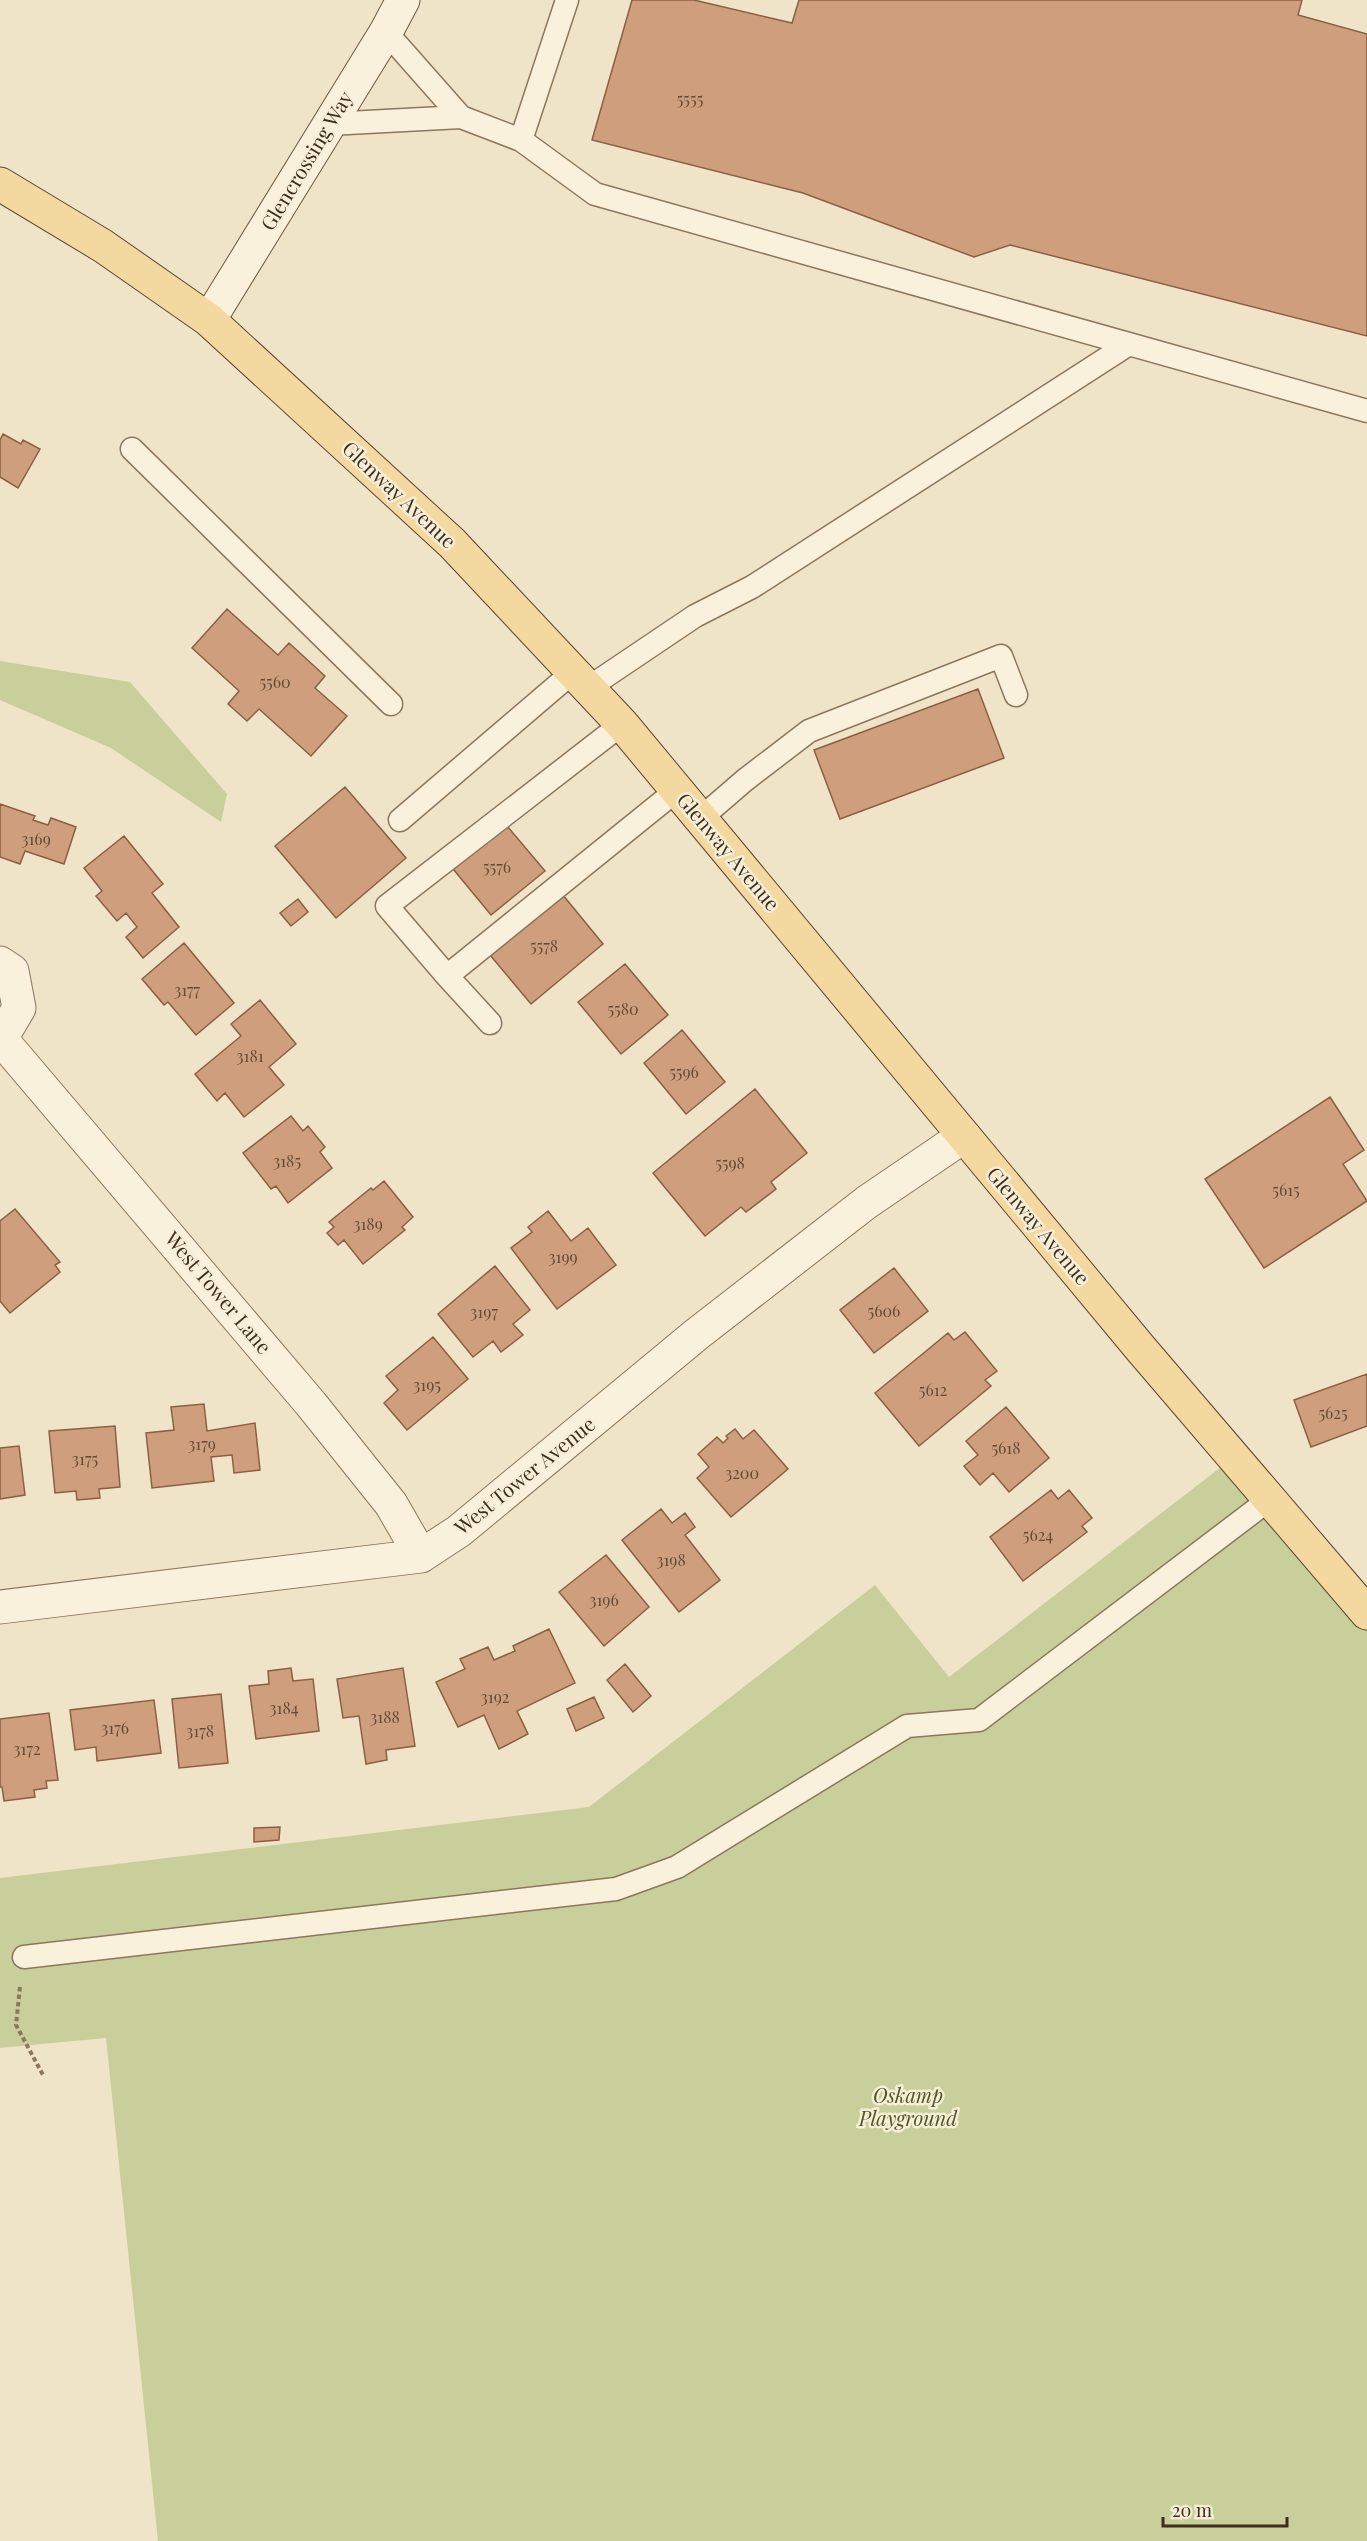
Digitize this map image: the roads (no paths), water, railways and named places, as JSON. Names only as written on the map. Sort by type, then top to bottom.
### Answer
[{"type":"main road","name":"Glenway Avenue","points":[[0,184],[104,246],[209,320],[452,543],[622,723],[964,1136],[1367,1612]]},
{"type":"street","name":"Glencrossing Way","points":[[209,320],[386,32],[403,0]]},
{"type":"street","name":"West Tower Lane","points":[[0,963],[12,971],[19,1008],[1,1040],[311,1404],[391,1504],[422,1556]]},
{"type":"street","name":"West Tower Avenue","points":[[0,1607],[422,1556],[459,1531],[698,1334],[857,1210],[964,1136]]},
{"type":"lane","points":[[521,140],[567,0]]},
{"type":"lane","points":[[386,32],[460,117]]},
{"type":"lane","points":[[329,124],[460,117],[521,140],[595,194],[1367,411]]},
{"type":"lane","points":[[400,819],[581,680],[752,587],[1129,344]]},
{"type":"lane","points":[[132,449],[392,704]]},
{"type":"lane","points":[[701,818],[809,730],[1001,656],[1016,695]]},
{"type":"lane","points":[[490,1023],[387,906],[622,723]]},
{"type":"lane","points":[[447,976],[677,790]]},
{"type":"lane","points":[[24,1957],[616,1889],[677,1868],[907,1726],[979,1720],[1270,1499]]},
{"type":"park label","name":"Oskamp Playground","points":[[908,2108]]}]
